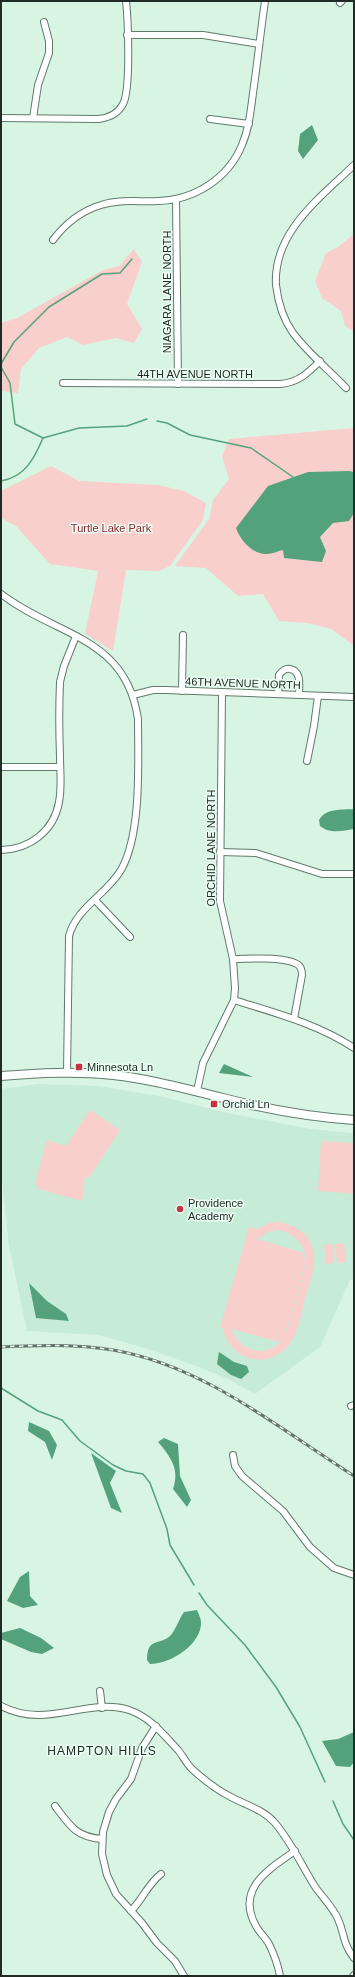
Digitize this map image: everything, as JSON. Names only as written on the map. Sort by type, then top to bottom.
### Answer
[{"type":"street","points":[[1,118],[105,118],[118,110],[123,104],[127,90],[126,1]]},
{"type":"street","points":[[53,240],[59,231],[78,215],[101,204],[126,201],[176,200],[204,189],[226,170],[242,146],[249,124],[265,1]]},
{"type":"street","points":[[33,118],[38,85],[49,53],[49,41],[44,22]]},
{"type":"street","points":[[127,34],[203,35],[259,44]]},
{"type":"street","points":[[210,119],[249,124]]},
{"type":"street","points":[[346,388],[293,333],[286,320],[277,292],[277,264],[281,251],[294,225],[354,165]]},
{"type":"street","name":"NIAGARA LANE NORTH","points":[[176,200],[178,384]]},
{"type":"street","name":"44TH AVENUE NORTH","points":[[63,383],[288,384],[301,378],[320,361]]},
{"type":"street","points":[[1,594],[23,609],[93,645],[113,662],[121,672],[133,695],[138,719],[135,831],[132,844],[121,870],[76,920],[71,928],[68,941],[67,1072]]},
{"type":"street","points":[[182,691],[183,635]]},
{"type":"street","points":[[1,850],[23,846],[32,842],[40,836],[53,820],[59,802],[60,682],[64,666],[76,636]]},
{"type":"street","points":[[278,694],[279,675],[285,669],[289,668],[296,672],[299,676],[299,695]]},
{"type":"street","name":"46TH AVENUE NORTH","points":[[133,695],[153,690],[354,696]]},
{"type":"street","name":"ORCHID LANE NORTH","points":[[197,1091],[204,1063],[234,1000],[235,974],[233,959],[221,911],[220,852],[222,693]]},
{"type":"street","points":[[307,761],[318,696]]},
{"type":"street","points":[[1,767],[60,766]]},
{"type":"street","points":[[220,852],[256,853],[322,874],[354,874]]},
{"type":"street","points":[[95,900],[130,937]]},
{"type":"street","points":[[233,959],[267,958],[297,964],[301,968],[302,975],[294,1019]]},
{"type":"street","points":[[234,1000],[294,1019],[326,1032],[354,1048]]},
{"type":"street","points":[[1,1076],[67,1072],[114,1075],[197,1091],[263,1107],[301,1114],[354,1120]]},
{"type":"street","points":[[233,1455],[235,1466],[242,1476],[283,1511],[310,1547],[334,1568],[354,1575]]},
{"type":"street","points":[[100,1691],[102,1708]]},
{"type":"street","points":[[1,1706],[18,1713],[40,1716],[102,1708],[121,1708],[134,1712],[156,1726],[192,1768],[218,1790],[266,1815],[275,1822],[338,1919],[346,1948],[354,1958]]},
{"type":"street","points":[[156,1726],[142,1748],[131,1779],[116,1799],[109,1812],[102,1839],[103,1861],[109,1882],[116,1894],[142,1923],[157,1943],[175,1961],[184,1976]]},
{"type":"street","points":[[55,1806],[78,1833],[90,1838],[102,1839]]},
{"type":"street","points":[[280,1976],[268,1943],[255,1925],[249,1904],[254,1885],[265,1872],[295,1851]]},
{"type":"street","points":[[132,1912],[149,1884],[161,1874]]},
{"type":"shaded area","points":[[312,125],[318,140],[303,159],[298,151],[300,134]]},
{"type":"shaded area","points":[[308,472],[354,472],[354,513],[349,521],[333,523],[320,537],[326,551],[322,562],[284,558],[283,550],[269,554],[262,554],[248,546],[238,533],[236,528],[268,486]]},
{"type":"shaded area","points":[[354,809],[354,829],[332,831],[324,829],[320,826],[319,820],[326,813],[334,810]]},
{"type":"shaded area","points":[[224,1064],[253,1077],[219,1073]]},
{"type":"shaded area","name":"Providence Academy","points":[[38,1084],[98,1086],[164,1097],[223,1112],[310,1129],[354,1133],[354,1279],[350,1280],[320,1347],[255,1394],[226,1378],[196,1366],[148,1349],[99,1335],[27,1331],[9,1246],[1,1171],[1,1089]]},
{"type":"shaded area","points":[[29,1283],[47,1301],[66,1314],[69,1321],[36,1318]]},
{"type":"shaded area","points":[[219,1352],[234,1362],[247,1366],[249,1372],[241,1379],[231,1375],[217,1364]]},
{"type":"shaded area","points":[[29,1422],[49,1431],[57,1445],[52,1460],[45,1442],[28,1431]]},
{"type":"shaded area","points":[[164,1438],[178,1444],[180,1476],[191,1500],[187,1507],[173,1489],[175,1482],[175,1470],[167,1453],[158,1442]]},
{"type":"shaded area","points":[[91,1453],[116,1471],[110,1483],[122,1513],[111,1508]]},
{"type":"shaded area","points":[[29,1571],[30,1596],[38,1605],[23,1608],[7,1601],[20,1577]]},
{"type":"shaded area","points":[[197,1610],[201,1620],[200,1630],[191,1645],[176,1657],[167,1661],[150,1664],[147,1660],[149,1648],[152,1644],[171,1635],[184,1612]]},
{"type":"shaded area","points":[[20,1628],[41,1638],[54,1648],[42,1654],[31,1652],[1,1639],[1,1633]]},
{"type":"shaded area","points":[[354,1732],[354,1762],[350,1767],[336,1766],[322,1741],[338,1739]]},
{"type":"green space","points":[[354,234],[354,332],[345,326],[341,311],[322,298],[315,281],[326,253],[338,247]]},
{"type":"green space","points":[[134,249],[142,262],[127,304],[142,329],[134,343],[116,338],[83,345],[67,337],[39,348],[21,369],[18,393],[1,391],[1,323],[17,318],[103,270],[119,266]]},
{"type":"green space","points":[[354,428],[353,645],[331,629],[308,623],[279,621],[263,594],[238,596],[206,568],[175,566],[209,519],[213,500],[229,479],[222,456],[229,439]]},
{"type":"green space","name":"Turtle Lake Park","points":[[51,466],[79,481],[158,485],[184,491],[206,503],[203,520],[170,566],[159,571],[126,570],[113,651],[85,634],[98,571],[50,564],[16,526],[1,518],[1,491]]},
{"type":"green space","points":[[90,1110],[120,1130],[89,1178],[85,1176],[82,1201],[39,1189],[35,1183],[47,1140],[66,1146]]},
{"type":"green space","points":[[321,1141],[354,1143],[354,1194],[318,1191]]},
{"type":"green space","points":[[271,1222],[279,1222],[294,1226],[310,1241],[314,1256],[314,1267],[294,1336],[290,1343],[280,1353],[273,1357],[259,1360],[251,1359],[236,1351],[227,1341],[223,1328],[220,1327],[249,1227],[257,1229]],"holes":[[[279,1230],[295,1238],[302,1246],[306,1257],[306,1263],[286,1333],[281,1341],[285,1334],[305,1264],[304,1253],[257,1239],[270,1231]],[[232,1329],[280,1342],[267,1350],[252,1350],[240,1342]]]},
{"type":"green space","points":[[344,1243],[346,1262],[337,1263],[335,1244]]},
{"type":"green space","points":[[333,1244],[334,1263],[326,1264],[324,1245]]},
{"type":"waterway","points":[[1,364],[14,342],[49,307],[102,274],[120,273],[132,259]]},
{"type":"waterway","points":[[1,367],[10,383],[15,424],[43,438]]},
{"type":"waterway","points":[[1,481],[16,476],[28,466],[43,438],[79,428],[127,426],[147,419]]},
{"type":"waterway","points":[[157,421],[167,423],[190,435],[251,448],[293,477]]},
{"type":"waterway","points":[[1,1388],[38,1411],[62,1420],[80,1441],[113,1465],[126,1471],[143,1474],[150,1483],[167,1529],[170,1545],[194,1585]]},
{"type":"waterway","points":[[199,1593],[207,1605],[245,1645],[276,1687],[300,1727],[325,1782]]},
{"type":"waterway","points":[[333,1801],[343,1824],[354,1840]]},
{"type":"railway","points":[[1,1347],[57,1346],[99,1348],[147,1358],[210,1384],[240,1401],[354,1476]]},
{"type":"place","name":"Minnesota Ln","points":[[79,1067]]},
{"type":"place","name":"Orchid Ln","points":[[214,1104]]},
{"type":"place","name":"Providence Academy","points":[[180,1209]]},
{"type":"district","name":"HAMPTON HILLS","points":[[102,1751]]}]
